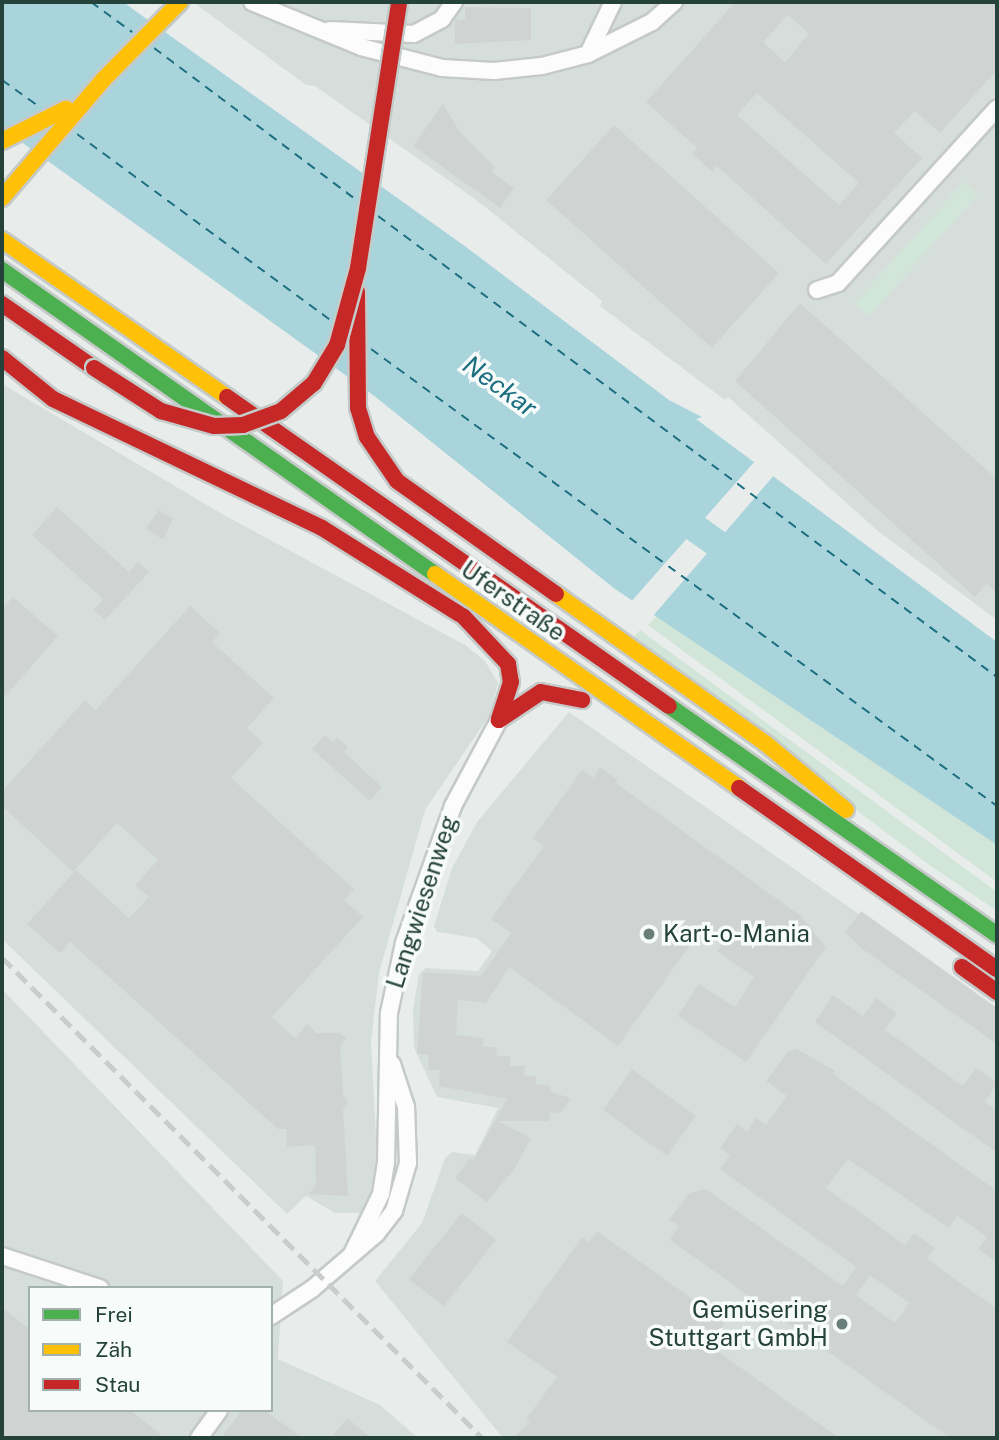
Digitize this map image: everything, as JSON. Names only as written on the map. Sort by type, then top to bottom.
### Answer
[{"type":"highway","points":[[2,198],[104,79],[180,2]]},
{"type":"highway","points":[[2,304],[135,397],[185,421],[229,426],[255,422],[294,402],[327,366],[345,323],[358,268],[399,2]]},
{"type":"highway","points":[[2,141],[46,123],[104,79]]},
{"type":"highway","name":"Uferstraße","points":[[2,240],[997,935]]},
{"type":"highway","points":[[358,268],[355,382],[367,438],[397,481],[450,522],[765,743],[859,822],[870,846]]},
{"type":"highway","name":"Uferstraße","points":[[2,270],[997,970]]},
{"type":"highway","points":[[2,358],[53,399],[322,528],[463,616],[526,661]]},
{"type":"highway","points":[[463,616],[508,664],[511,682],[499,720]]},
{"type":"highway","points":[[549,676],[780,839]]},
{"type":"highway","points":[[499,720],[541,692],[582,699]]},
{"type":"highway","points":[[944,954],[997,992]]},
{"type":"street","points":[[252,2],[361,47],[442,68],[494,71],[542,66],[588,54],[652,22],[674,2]]},
{"type":"street","points":[[313,29],[414,34],[442,19],[454,2]]},
{"type":"street","points":[[588,54],[613,2]]},
{"type":"street","points":[[817,290],[838,283],[997,108]]},
{"type":"street","name":"Langwiesenweg","points":[[273,1315],[306,1294],[353,1252],[380,1194],[386,1164],[394,980],[432,856],[499,720]]},
{"type":"street","points":[[2,1256],[94,1286]]},
{"type":"street","points":[[199,1438],[218,1412]]},
{"type":"shaded area","points":[[193,2],[997,2],[997,620],[878,531],[728,397],[725,400],[600,306],[602,301],[475,199],[315,86],[306,85]]},
{"type":"shaded area","points":[[2,384],[224,515],[465,645],[485,661],[498,683],[489,716],[425,810],[379,973],[371,1042],[378,1173],[376,1193],[366,1213],[335,1213],[306,1196],[287,1214],[2,939]]},
{"type":"shaded area","points":[[569,712],[997,1010],[997,1438],[503,1438],[375,1281],[422,1223],[445,1158],[452,1152],[475,1155],[498,1108],[437,1097],[414,1048],[413,1010],[419,974],[426,968],[478,971],[492,951],[476,938],[437,932],[434,926],[452,868],[477,822]]},
{"type":"shaded area","points":[[2,989],[283,1281],[278,1359],[380,1405],[418,1438],[2,1438]]},
{"type":"green space","points":[[964,182],[977,195],[869,316],[855,303]]},
{"type":"green space","points":[[657,616],[997,845],[997,882],[648,625]]},
{"type":"green space","points":[[640,630],[997,892],[997,911],[925,862],[631,640]]},
{"type":"water","points":[[2,2],[123,2],[466,247],[669,400],[702,417],[696,419],[997,642],[997,845],[615,589],[373,395],[2,128]],"holes":[[[702,523],[717,535],[717,543],[708,544],[694,532]]]},
{"type":"pier","points":[[756,460],[775,474],[652,617],[630,603]]},
{"type":"building","points":[[735,2],[997,2],[997,70],[940,133],[915,111],[894,133],[922,158],[826,264],[717,166],[712,171],[692,154],[697,148],[646,102]],"holes":[[[788,15],[809,34],[785,62],[763,42]],[[757,93],[859,183],[839,205],[737,115]]]},
{"type":"building","points":[[465,7],[531,8],[531,40],[455,44],[455,20],[465,20]]},
{"type":"building","points":[[443,104],[460,132],[495,167],[492,172],[514,188],[500,208],[413,146]]},
{"type":"building","points":[[614,125],[779,273],[712,348],[546,200]]},
{"type":"building","points":[[800,303],[997,479],[997,594],[987,584],[975,597],[735,381]]},
{"type":"building","points":[[57,507],[129,572],[138,562],[149,572],[105,620],[94,610],[103,599],[32,535]]},
{"type":"building","points":[[159,510],[173,519],[163,540],[146,528]]},
{"type":"building","points":[[13,597],[58,636],[2,700],[2,609]]},
{"type":"building","points":[[190,606],[220,633],[212,642],[274,698],[247,728],[263,743],[231,778],[354,889],[344,900],[363,917],[272,1017],[295,1038],[307,1024],[316,1033],[340,1033],[346,1039],[340,1045],[343,1095],[348,1102],[343,1108],[348,1196],[309,1194],[316,1184],[315,1145],[287,1147],[286,1129],[278,1129],[70,942],[60,953],[27,924],[76,870],[129,918],[149,897],[135,885],[158,860],[117,823],[73,872],[2,806],[2,791],[85,700],[96,710]]},
{"type":"building","points":[[325,735],[333,742],[337,737],[348,747],[344,752],[382,787],[370,801],[312,749]]},
{"type":"building","points":[[600,767],[618,780],[616,783],[801,916],[826,947],[746,1062],[678,1016],[699,984],[735,1007],[754,977],[717,951],[724,942],[703,927],[618,1046],[509,967],[486,1003],[458,1000],[456,1035],[483,1038],[483,1047],[497,1047],[496,1056],[510,1056],[510,1066],[525,1066],[524,1075],[536,1077],[536,1084],[550,1086],[551,1092],[571,1098],[561,1113],[550,1112],[549,1121],[498,1121],[531,1138],[515,1168],[487,1202],[455,1178],[470,1158],[473,1161],[507,1099],[439,1086],[440,1070],[428,1070],[429,1055],[417,1054],[423,972],[481,976],[511,933],[491,919],[544,846],[533,838],[582,770],[593,778]]},
{"type":"building","points":[[861,911],[997,1008],[997,1044],[861,948],[845,932]]},
{"type":"building","points":[[833,995],[863,1016],[876,998],[897,1013],[885,1030],[963,1086],[976,1068],[997,1083],[985,1102],[997,1110],[997,1153],[815,1022]]},
{"type":"building","points":[[797,1049],[835,1071],[833,1074],[997,1191],[997,1263],[978,1249],[987,1237],[957,1216],[949,1228],[848,1159],[826,1188],[905,1245],[914,1233],[935,1248],[927,1259],[997,1309],[997,1438],[950,1438],[670,1240],[679,1226],[669,1220],[689,1193],[706,1189],[843,1286],[856,1267],[720,1169],[730,1155],[720,1148],[737,1124],[747,1132],[756,1118],[766,1125],[787,1096],[766,1081],[787,1053]],"holes":[[[870,1275],[909,1303],[895,1323],[856,1295]]]},
{"type":"building","points":[[632,1069],[696,1116],[667,1156],[603,1110]]},
{"type":"building","points":[[462,1213],[496,1240],[444,1306],[409,1279]]},
{"type":"building","points":[[597,1231],[725,1322],[709,1345],[839,1438],[513,1438],[530,1422],[526,1419],[557,1377],[507,1342],[582,1237],[589,1242]]},
{"type":"building","points":[[2,1307],[28,1328],[28,1412],[132,1412],[165,1438],[2,1438]]},
{"type":"building","points":[[240,1412],[267,1412],[302,1438],[221,1438]]},
{"type":"building","points":[[347,1418],[372,1438],[331,1438]]},
{"type":"waterway","name":"Neckar","points":[[663,505],[747,565]]},
{"type":"ferry route","points":[[91,2],[132,32]]},
{"type":"ferry route","points":[[154,48],[354,198]]},
{"type":"ferry route","points":[[2,80],[41,108]]},
{"type":"ferry route","points":[[77,134],[329,319]]},
{"type":"ferry route","points":[[378,216],[997,677]]},
{"type":"ferry route","points":[[371,349],[997,806]]},
{"type":"railway","points":[[2,957],[483,1438]]},
{"type":"traffic: fast","points":[[2,270],[435,574]]},
{"type":"traffic: fast","points":[[669,706],[997,935]]},
{"type":"traffic: slow","points":[[2,198],[104,79],[180,2]]},
{"type":"traffic: slow","points":[[2,141],[66,109]]},
{"type":"traffic: slow","points":[[2,240],[227,397]]},
{"type":"traffic: slow","points":[[435,574],[739,788]]},
{"type":"traffic: slow","points":[[556,594],[765,743],[846,810]]},
{"type":"traffic: jam","points":[[94,368],[161,411],[214,426],[243,425],[281,411],[314,383],[337,345],[358,268],[399,2]]},
{"type":"traffic: jam","points":[[357,292],[358,408],[367,437],[397,481],[556,594]]},
{"type":"traffic: jam","points":[[2,304],[94,368]]},
{"type":"traffic: jam","points":[[2,358],[53,399],[322,528],[459,614]]},
{"type":"traffic: jam","points":[[227,397],[669,706]]},
{"type":"traffic: jam","points":[[463,616],[508,664],[511,682],[499,720]]},
{"type":"traffic: jam","points":[[499,720],[541,692],[582,700]]},
{"type":"traffic: jam","points":[[739,788],[997,969]]},
{"type":"traffic: jam","points":[[962,967],[997,992]]},
{"type":"place","name":"Kart-o-Mania","points":[[649,934]]},
{"type":"place","name":"Gemüsering Stuttgart GmbH","points":[[842,1324]]}]
